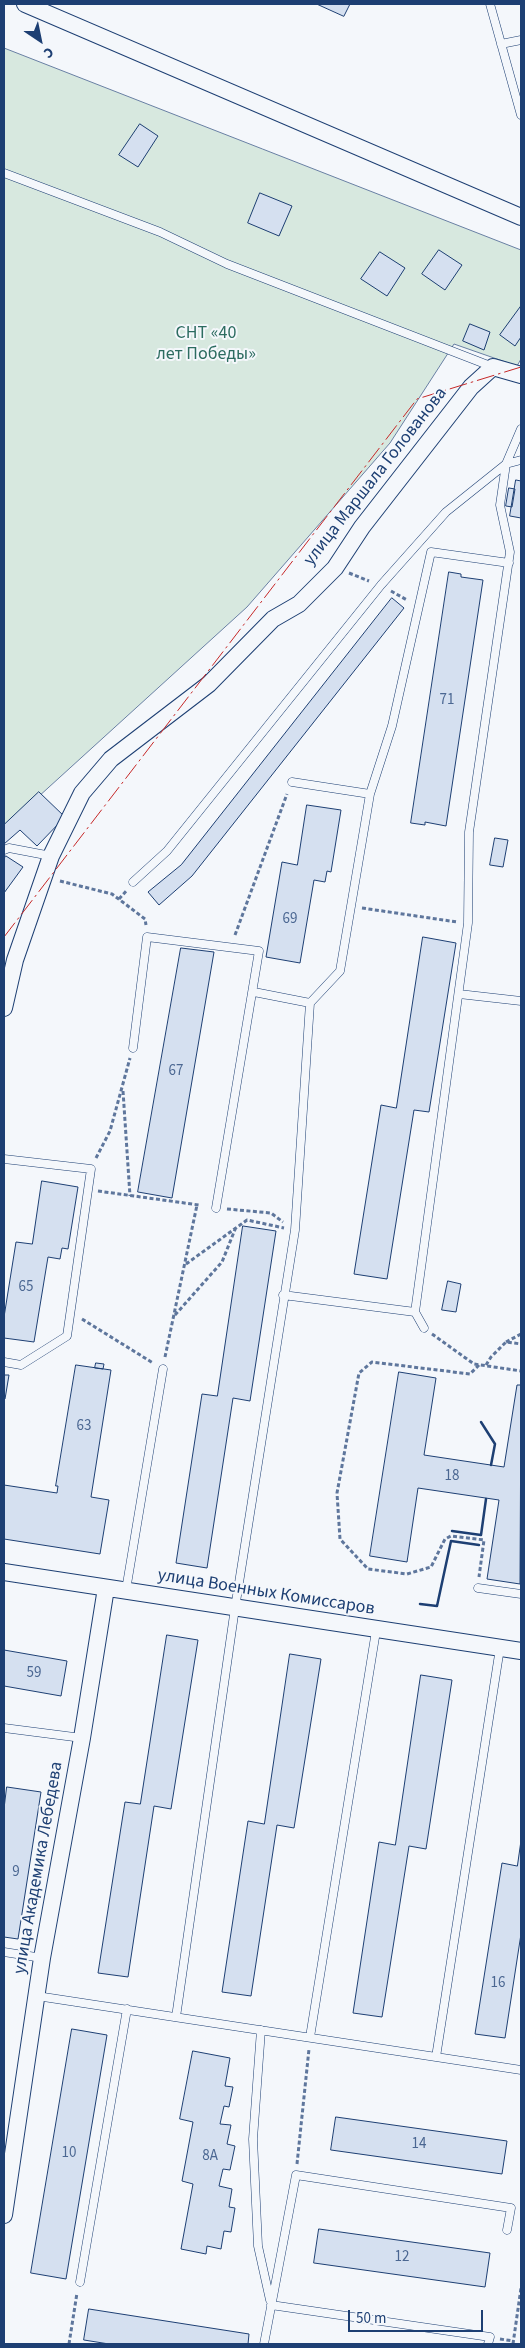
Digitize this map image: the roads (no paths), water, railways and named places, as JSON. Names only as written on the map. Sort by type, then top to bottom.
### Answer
[{"type":"street","points":[[25,4],[521,217]]},
{"type":"street","points":[[493,367],[521,375]]},
{"type":"street","name":"улица Маршала Голованова","points":[[4,1008],[9,963],[45,877],[51,856],[82,793],[111,759],[210,684],[273,619],[298,604],[335,568],[362,527],[471,387],[493,367]]},
{"type":"street","name":"улица Военных Комиссаров","points":[[4,1572],[521,1651]]},
{"type":"street","name":"улица Академика Лебедева","points":[[4,2214],[42,1958],[82,1738],[106,1588]]},
{"type":"lane","points":[[490,4],[521,114]]},
{"type":"lane","points":[[501,44],[521,40]]},
{"type":"lane","points":[[4,173],[160,232],[227,264],[493,367]]},
{"type":"lane","points":[[424,1328],[415,1312],[468,923],[469,832],[509,563],[509,541],[502,523],[500,505],[506,464],[521,430]]},
{"type":"lane","points":[[133,882],[167,851],[381,585],[446,512],[506,464],[521,460]]},
{"type":"lane","points":[[176,2017],[235,1608],[283,1295],[295,1230],[310,1003],[340,971],[349,906],[370,794],[392,726],[431,552],[509,563]]},
{"type":"lane","points":[[292,782],[370,794]]},
{"type":"lane","points":[[4,850],[9,848],[51,856]]},
{"type":"lane","points":[[133,1048],[146,937],[260,951],[216,1208]]},
{"type":"lane","points":[[254,992],[310,1003]]},
{"type":"lane","points":[[459,994],[521,1001]]},
{"type":"lane","points":[[4,1160],[91,1169],[67,1336],[21,1365],[4,1362]]},
{"type":"lane","points":[[283,1295],[415,1312]]},
{"type":"lane","points":[[126,1590],[163,1369]]},
{"type":"lane","points":[[478,1588],[521,1594]]},
{"type":"lane","points":[[310,2037],[376,1630]]},
{"type":"lane","points":[[436,2057],[500,1648]]},
{"type":"lane","points":[[4,1728],[82,1738]]},
{"type":"lane","points":[[4,1952],[42,1958]]},
{"type":"lane","points":[[37,1996],[521,2070]]},
{"type":"lane","points":[[80,2282],[126,2009]]},
{"type":"lane","points":[[262,2030],[254,2139],[258,2246],[270,2305]]},
{"type":"lane","points":[[264,2344],[296,2175],[511,2208],[508,2230]]},
{"type":"lane","points":[[270,2305],[490,2337],[488,2344]]},
{"type":"park label","name":"СНТ «40 лет Победы»","points":[[206,344]]}]
